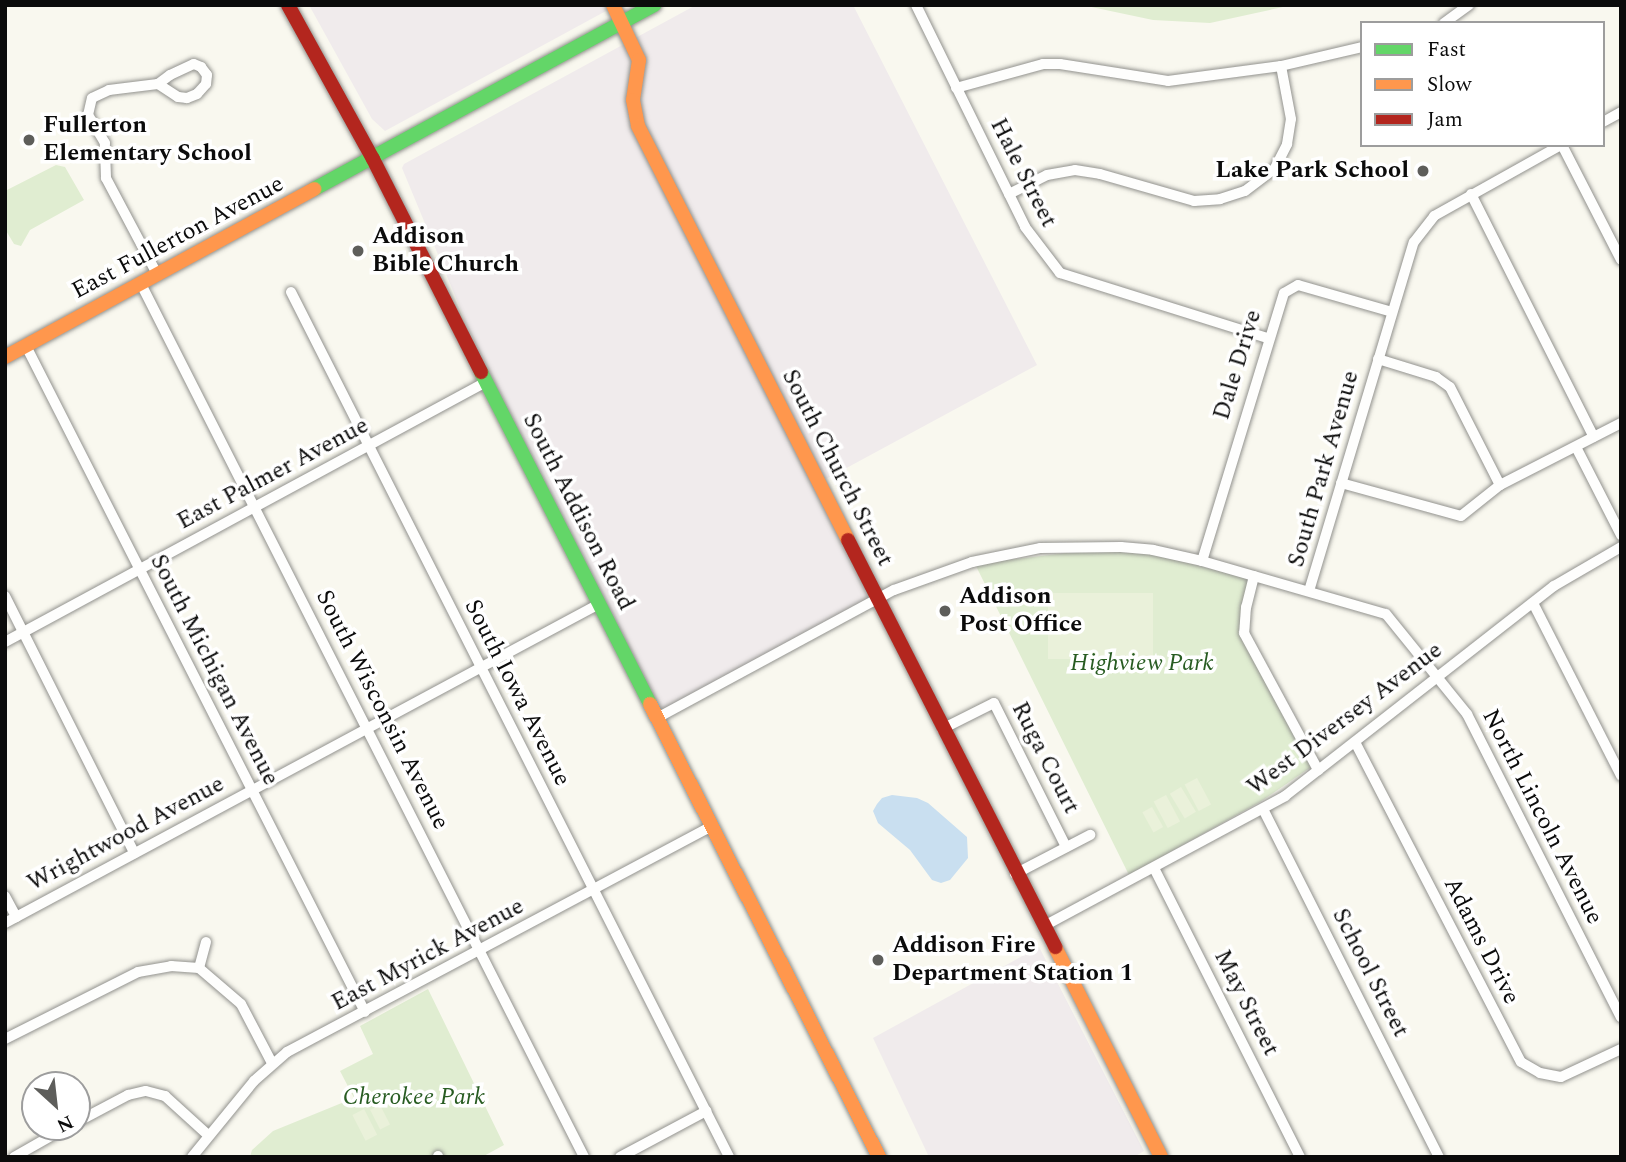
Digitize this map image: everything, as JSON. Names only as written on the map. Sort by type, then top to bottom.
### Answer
[{"type":"street","name":"South Addison Road","points":[[288,5],[373,159],[879,1157]]},
{"type":"street","name":"South Church Street","points":[[613,5],[639,60],[633,100],[638,126],[1160,1157]]},
{"type":"street","name":"East Fullerton Avenue","points":[[5,357],[655,5]]},
{"type":"street","name":"Hale Street","points":[[916,5],[1036,245],[1060,273],[1268,338]]},
{"type":"street","points":[[1447,21],[1469,5]]},
{"type":"street","points":[[956,89],[1044,64],[1060,64],[1168,81],[1281,66],[1360,47]]},
{"type":"street","points":[[157,274],[106,178],[105,143],[88,114],[92,98],[109,90],[158,84],[194,64],[208,75],[206,84],[187,98],[178,97],[158,84]]},
{"type":"street","points":[[1009,194],[1047,175],[1075,170],[1100,174],[1194,201],[1220,199],[1245,191],[1275,168],[1287,144],[1291,119],[1281,66]]},
{"type":"street","points":[[1605,121],[1621,112]]},
{"type":"street","name":"South Park Avenue","points":[[1309,591],[1414,242],[1434,216],[1558,147]]},
{"type":"street","points":[[1563,147],[1621,260]]},
{"type":"street","points":[[1471,194],[1594,437]]},
{"type":"street","name":"South Wisconsin Avenue","points":[[141,284],[584,1157]]},
{"type":"street","name":"Dale Drive","points":[[1202,561],[1268,338],[1284,293],[1294,286],[1392,312]]},
{"type":"street","name":"South Iowa Avenue","points":[[291,292],[729,1157]]},
{"type":"street","name":"South Michigan Avenue","points":[[26,345],[365,1012]]},
{"type":"street","points":[[1378,359],[1436,377],[1453,393],[1500,485]]},
{"type":"street","name":"East Palmer Avenue","points":[[5,642],[486,382]]},
{"type":"street","points":[[1341,483],[1461,516],[1500,485],[1621,423]]},
{"type":"street","points":[[1576,447],[1621,535]]},
{"type":"street","name":"North Lincoln Avenue","points":[[657,718],[877,599],[958,566],[1040,548],[1121,547],[1202,561],[1386,614],[1467,714],[1621,1017]]},
{"type":"street","name":"West Diversey Avenue","points":[[1044,926],[1263,808],[1318,770],[1574,573],[1621,547]]},
{"type":"street","points":[[1254,576],[1246,607],[1244,633],[1318,770]]},
{"type":"street","points":[[5,596],[134,853]]},
{"type":"street","points":[[1533,603],[1621,776]]},
{"type":"street","name":"Wrightwood Avenue","points":[[5,923],[599,604]]},
{"type":"street","name":"Ruga Court","points":[[942,729],[994,703],[1066,847]]},
{"type":"street","name":"Adams Drive","points":[[1355,742],[1521,1062],[1540,1073],[1561,1077],[1621,1049]]},
{"type":"street","name":"School Street","points":[[1263,808],[1439,1157]]},
{"type":"street","name":"East Myrick Avenue","points":[[192,1157],[272,1063],[287,1052],[712,826]]},
{"type":"street","name":"Ruga Court","points":[[1015,874],[1090,835]]},
{"type":"street","name":"May Street","points":[[1154,868],[1300,1157]]},
{"type":"street","points":[[5,896],[16,917]]},
{"type":"street","points":[[198,968],[206,942]]},
{"type":"street","points":[[5,1039],[138,972],[171,966],[198,968],[241,1004],[272,1063]]},
{"type":"street","points":[[91,1115],[128,1095],[146,1091],[165,1096],[208,1135]]},
{"type":"street","points":[[620,1157],[706,1111]]},
{"type":"street","points":[[13,1157],[41,1141]]},
{"type":"shaded area","points":[[309,5],[617,5],[385,131],[372,119]]},
{"type":"shaded area","points":[[696,5],[853,5],[1037,365],[815,485],[873,598],[659,713],[490,380],[402,168],[404,164]]},
{"type":"shaded area","points":[[1039,947],[1144,1151],[1134,1157],[929,1157],[873,1038]]},
{"type":"green space","points":[[1082,5],[1292,5],[1210,23],[1153,20]]},
{"type":"green space","points":[[56,165],[65,167],[84,200],[30,230],[21,246],[14,244],[5,229],[5,191]]},
{"type":"green space","name":"Highview Park","points":[[1091,550],[1157,555],[1249,579],[1240,626],[1311,767],[1260,802],[1129,875],[975,564]]},
{"type":"green space","points":[[1048,593],[1153,593],[1153,659],[1048,659]]},
{"type":"green space","points":[[1197,778],[1211,804],[1199,811],[1185,785]]},
{"type":"green space","points":[[1181,787],[1196,812],[1185,819],[1170,794]]},
{"type":"green space","points":[[1166,795],[1180,821],[1168,828],[1154,802]]},
{"type":"green space","points":[[1152,807],[1163,827],[1154,832],[1142,812]]},
{"type":"green space","name":"Cherokee Park","points":[[428,989],[504,1145],[482,1157],[250,1157],[252,1150],[273,1131],[354,1098],[340,1071],[373,1054],[360,1026]]},
{"type":"green space","points":[[380,1105],[390,1125],[380,1130],[370,1110]]},
{"type":"green space","points":[[364,1109],[377,1135],[366,1141],[352,1115]]},
{"type":"water","points":[[892,795],[917,798],[928,803],[967,837],[968,858],[950,880],[941,883],[932,880],[910,850],[878,823],[873,811],[882,798]]},
{"type":"traffic: fast","points":[[314,189],[655,5]]},
{"type":"traffic: fast","points":[[481,372],[650,704]]},
{"type":"traffic: slow","points":[[613,5],[639,60],[633,100],[638,126],[848,540]]},
{"type":"traffic: slow","points":[[5,357],[314,189]]},
{"type":"traffic: slow","points":[[650,704],[879,1157]]},
{"type":"traffic: slow","points":[[1055,947],[1161,1157]]},
{"type":"traffic: jam","points":[[288,5],[373,159],[481,372]]},
{"type":"traffic: jam","points":[[848,540],[1055,947]]},
{"type":"place","name":"Fullerton Elementary School","points":[[29,140]]},
{"type":"place","name":"Lake Park School","points":[[1423,171]]},
{"type":"place","name":"Addison Bible Church","points":[[358,251]]},
{"type":"place","name":"Addison Post Office","points":[[945,611]]},
{"type":"place","name":"Addison Fire Department Station 1","points":[[878,960]]}]
